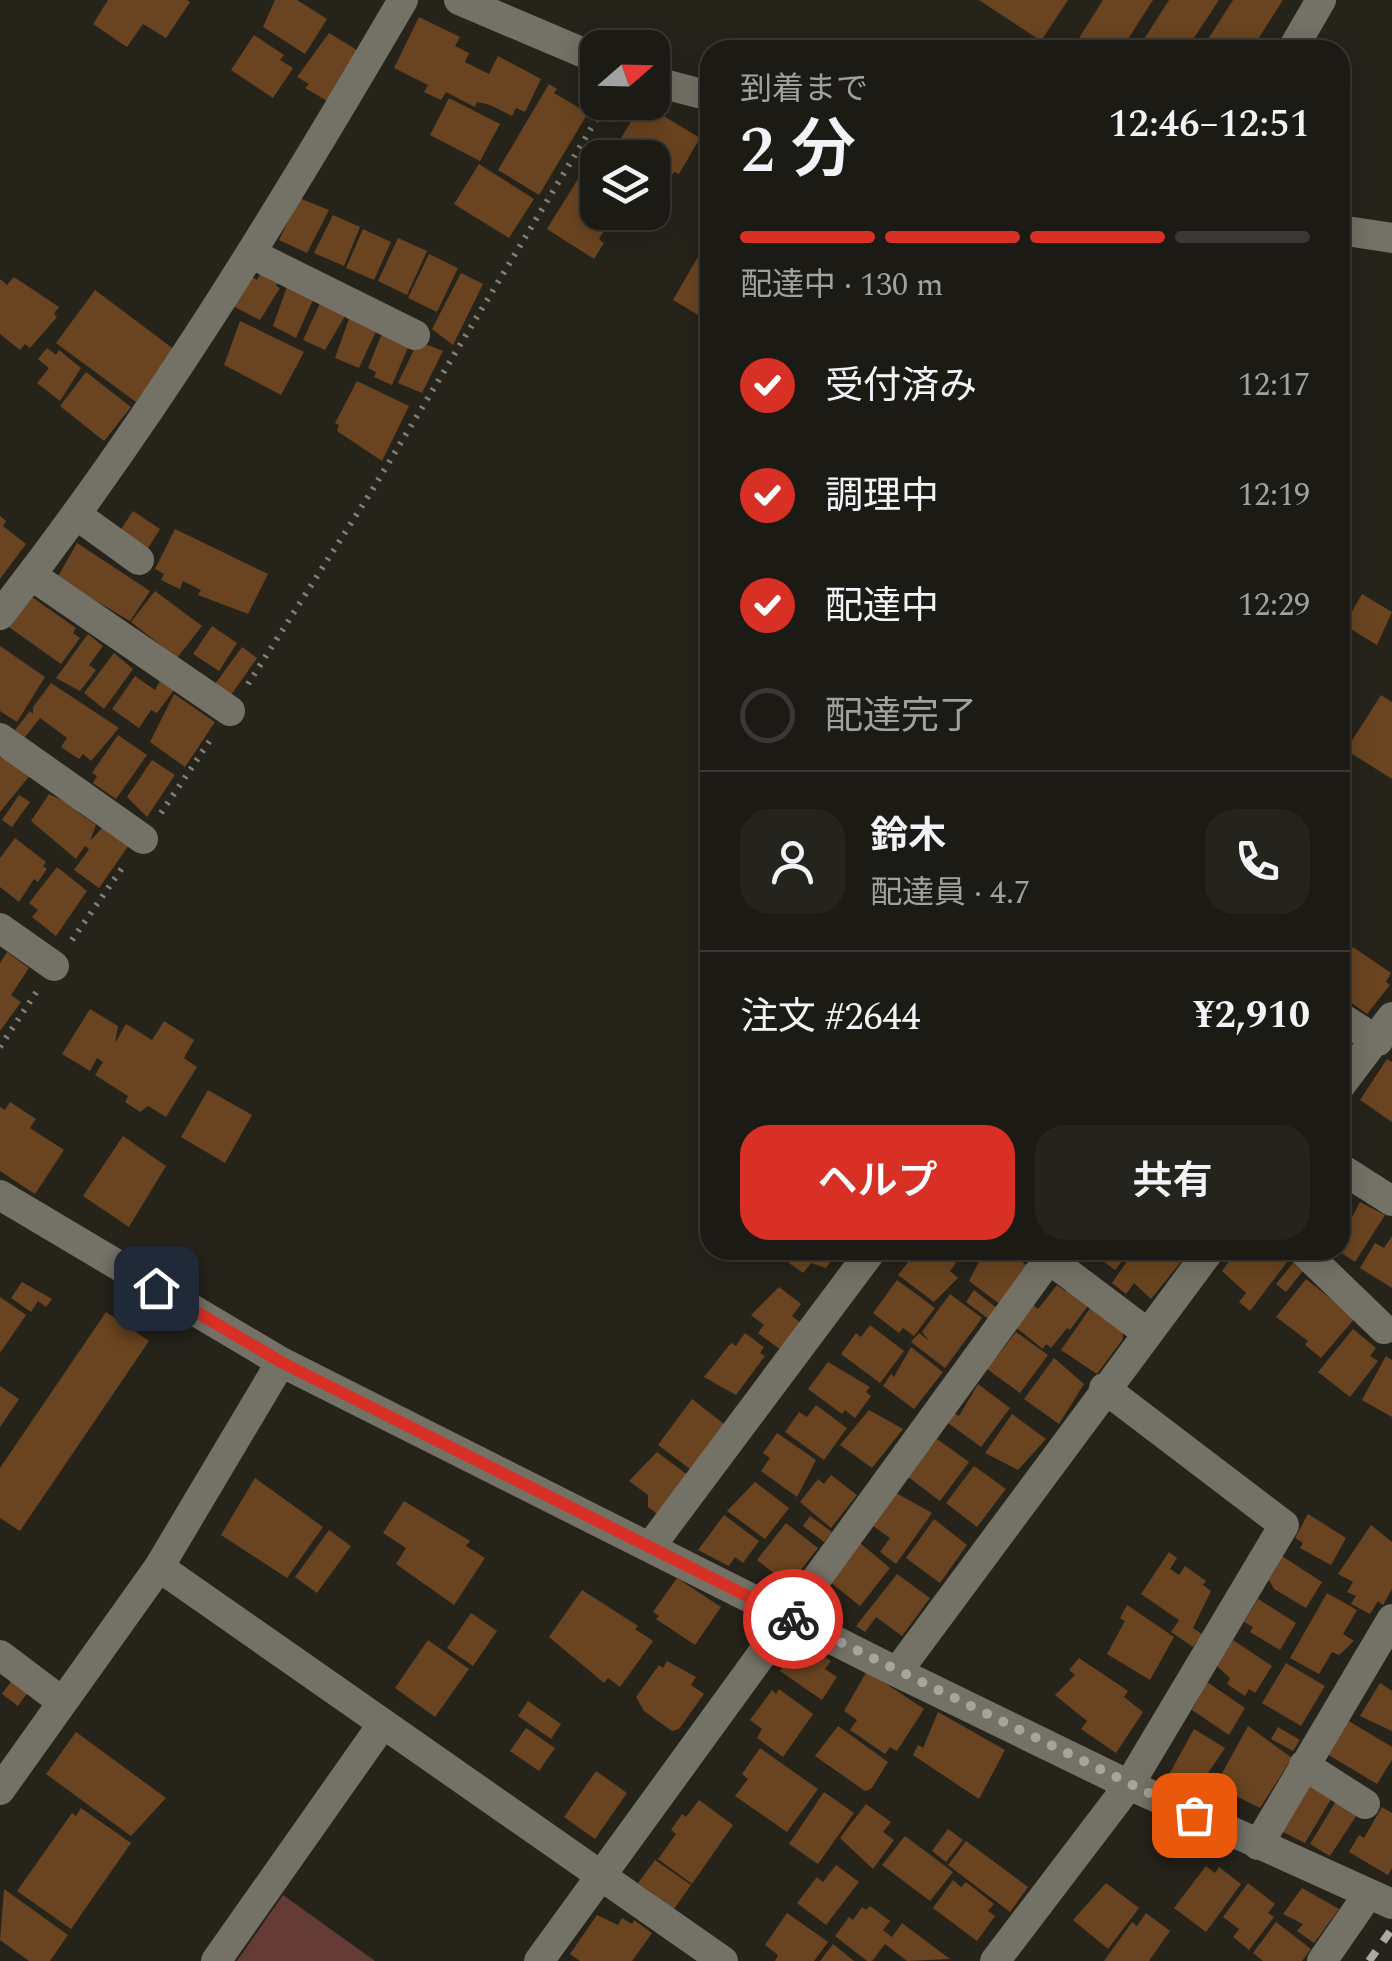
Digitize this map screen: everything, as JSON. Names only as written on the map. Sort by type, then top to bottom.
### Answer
[{"type":"street","points":[[0,615],[78,516],[254,255],[403,0]]},
{"type":"street","points":[[459,0],[580,51]]},
{"type":"street","points":[[1298,40],[1321,0]]},
{"type":"street","points":[[670,86],[700,93]]},
{"type":"street","points":[[1350,232],[1392,238]]},
{"type":"street","points":[[254,255],[416,335]]},
{"type":"street","points":[[78,516],[139,560]]},
{"type":"street","points":[[31,575],[230,710]]},
{"type":"street","points":[[0,738],[143,838]]},
{"type":"street","points":[[0,928],[54,966]]},
{"type":"street","points":[[1350,1020],[1385,1029],[1350,1073]]},
{"type":"street","points":[[1350,1174],[1392,1201]]},
{"type":"street","points":[[0,1194],[281,1362],[896,1672],[1380,1900],[1322,1961]]},
{"type":"street","points":[[650,1547],[865,1260]]},
{"type":"street","points":[[539,1961],[1048,1260]]},
{"type":"street","points":[[1059,1260],[1146,1332]]},
{"type":"street","points":[[896,1672],[1202,1260]]},
{"type":"street","points":[[1312,1260],[1384,1329]]},
{"type":"street","points":[[0,1790],[159,1567],[281,1362]]},
{"type":"street","points":[[995,1961],[1130,1785],[1284,1525],[1104,1388]]},
{"type":"street","points":[[159,1567],[723,1961]]},
{"type":"street","points":[[1258,1844],[1390,1626]]},
{"type":"street","points":[[0,1655],[61,1701]]},
{"type":"street","points":[[216,1961],[382,1725]]},
{"type":"street","points":[[1304,1766],[1365,1804]]},
{"type":"path","points":[[0,1047],[292,620],[596,120]]},
{"type":"shaded area","points":[[283,1895],[375,1961],[237,1961]]},
{"type":"building","points":[[108,0],[190,2],[166,38],[143,24],[127,47],[93,24]]},
{"type":"building","points":[[275,0],[297,0],[327,19],[305,54],[263,27]]},
{"type":"building","points":[[979,0],[1068,0],[1039,40]]},
{"type":"building","points":[[1103,0],[1153,0],[1127,40],[1078,40]]},
{"type":"building","points":[[1169,0],[1219,0],[1193,40],[1143,40]]},
{"type":"building","points":[[1233,0],[1283,0],[1257,40],[1207,40]]},
{"type":"building","points":[[419,17],[460,37],[455,46],[469,53],[465,62],[489,74],[498,56],[541,79],[525,112],[516,108],[512,116],[490,105],[477,102],[475,107],[446,92],[441,100],[424,92],[428,85],[394,68]]},
{"type":"building","points":[[329,33],[357,50],[327,101],[305,88],[309,84],[297,77]]},
{"type":"building","points":[[254,35],[284,55],[280,60],[293,68],[273,98],[231,70]]},
{"type":"building","points":[[549,84],[557,89],[554,93],[580,108],[580,120],[584,120],[539,195],[498,170]]},
{"type":"building","points":[[449,98],[500,124],[480,161],[430,135]]},
{"type":"building","points":[[632,120],[670,120],[700,138],[679,174],[674,172],[671,176],[670,140],[620,140]]},
{"type":"building","points":[[479,164],[534,199],[509,238],[454,204]]},
{"type":"building","points":[[580,176],[580,230],[605,230],[599,239],[604,243],[594,259],[547,229]]},
{"type":"building","points":[[299,198],[329,210],[307,253],[279,240]]},
{"type":"building","points":[[333,215],[360,227],[344,266],[314,253]]},
{"type":"building","points":[[363,229],[391,242],[374,280],[346,268]]},
{"type":"building","points":[[398,238],[427,251],[407,295],[378,281]]},
{"type":"building","points":[[700,253],[700,316],[673,300]]},
{"type":"building","points":[[429,254],[458,268],[437,312],[408,298]]},
{"type":"building","points":[[263,269],[280,279],[276,286],[280,288],[260,320],[233,306],[250,276],[257,280]]},
{"type":"building","points":[[461,273],[483,284],[453,345],[432,329]]},
{"type":"building","points":[[14,277],[59,307],[54,314],[57,317],[30,348],[25,344],[20,350],[0,334],[0,279],[7,285]]},
{"type":"building","points":[[289,281],[316,293],[296,338],[273,326]]},
{"type":"building","points":[[95,290],[175,350],[136,402],[56,343]]},
{"type":"building","points":[[323,297],[349,309],[325,350],[303,340]]},
{"type":"building","points":[[351,313],[379,325],[359,368],[335,358]]},
{"type":"building","points":[[240,321],[304,352],[281,395],[224,365]]},
{"type":"building","points":[[382,333],[409,345],[392,385],[374,377],[376,372],[368,368]]},
{"type":"building","points":[[418,341],[443,351],[422,393],[398,383]]},
{"type":"building","points":[[47,348],[56,355],[59,350],[81,368],[60,401],[37,383],[49,368],[38,359]]},
{"type":"building","points":[[86,372],[131,407],[104,441],[60,406]]},
{"type":"building","points":[[357,381],[409,406],[382,461],[337,431],[339,425],[335,423]]},
{"type":"building","points":[[133,511],[160,529],[145,553],[118,534]]},
{"type":"building","points":[[0,516],[6,521],[3,526],[26,544],[0,579]]},
{"type":"building","points":[[175,529],[268,574],[248,614],[198,595],[201,590],[183,581],[180,589],[161,580],[164,574],[155,569]]},
{"type":"building","points":[[77,543],[150,591],[130,621],[57,578]]},
{"type":"building","points":[[155,591],[202,626],[177,658],[131,622]]},
{"type":"building","points":[[1362,594],[1392,612],[1377,645],[1350,629],[1350,615]]},
{"type":"building","points":[[32,597],[76,628],[73,633],[80,638],[61,664],[6,625],[24,599],[29,602]]},
{"type":"building","points":[[212,626],[237,643],[219,671],[193,654]]},
{"type":"building","points":[[88,634],[103,646],[89,665],[96,670],[80,691],[56,678]]},
{"type":"building","points":[[0,646],[45,677],[17,722],[0,711]]},
{"type":"building","points":[[242,647],[257,658],[231,695],[215,684]]},
{"type":"building","points":[[114,653],[133,669],[104,709],[84,693]]},
{"type":"building","points":[[135,676],[155,690],[160,681],[174,690],[157,713],[151,710],[139,728],[112,709]]},
{"type":"building","points":[[51,683],[119,728],[91,761],[83,754],[79,759],[61,747],[67,738],[40,718],[25,737],[15,730],[30,711],[33,714],[33,707]]},
{"type":"building","points":[[174,694],[215,722],[185,767],[150,742]]},
{"type":"building","points":[[1381,695],[1392,702],[1392,779],[1350,753],[1350,744]]},
{"type":"building","points":[[118,735],[147,755],[116,799],[93,783],[97,776],[92,773]]},
{"type":"building","points":[[2,754],[31,774],[0,812],[0,758]]},
{"type":"building","points":[[152,760],[175,775],[147,817],[127,797]]},
{"type":"building","points":[[49,794],[80,809],[78,812],[96,825],[90,841],[103,827],[129,845],[99,888],[74,870],[89,849],[85,846],[76,859],[31,821]]},
{"type":"building","points":[[19,795],[30,802],[12,827],[2,820]]},
{"type":"building","points":[[15,838],[46,862],[43,866],[47,869],[38,882],[34,879],[19,902],[0,887],[0,858]]},
{"type":"building","points":[[57,867],[87,891],[56,936],[32,917],[38,910],[29,903]]},
{"type":"building","points":[[1353,947],[1391,973],[1386,982],[1390,985],[1367,1014],[1350,1002]]},
{"type":"building","points":[[7,952],[29,968],[11,995],[21,1002],[0,1031],[0,963]]},
{"type":"building","points":[[90,1009],[118,1026],[115,1043],[126,1024],[152,1040],[164,1021],[194,1040],[184,1058],[197,1067],[166,1117],[148,1106],[140,1112],[125,1102],[128,1096],[95,1075],[103,1062],[97,1058],[90,1071],[62,1054]]},
{"type":"building","points":[[1387,1059],[1392,1062],[1392,1122],[1360,1100]]},
{"type":"building","points":[[208,1090],[252,1115],[225,1163],[181,1137]]},
{"type":"building","points":[[10,1102],[36,1119],[30,1128],[64,1150],[35,1194],[0,1171],[0,1107],[5,1110]]},
{"type":"building","points":[[123,1136],[166,1166],[129,1227],[83,1196]]},
{"type":"building","points":[[1360,1202],[1385,1215],[1355,1262],[1350,1259],[1350,1221]]},
{"type":"building","points":[[1392,1236],[1392,1288],[1360,1268],[1375,1243],[1384,1248]]},
{"type":"building","points":[[832,1260],[826,1268],[811,1263],[803,1273],[789,1263]]},
{"type":"building","points":[[910,1260],[952,1260],[956,1263],[950,1271],[958,1278],[934,1302],[898,1275]]},
{"type":"building","points":[[980,1260],[1020,1260],[1029,1267],[1001,1305],[969,1281]]},
{"type":"building","points":[[1101,1260],[1123,1260],[1115,1270]]},
{"type":"building","points":[[1128,1260],[1182,1260],[1151,1299],[1134,1283],[1126,1294],[1112,1283]]},
{"type":"building","points":[[1230,1260],[1287,1262],[1250,1311],[1239,1302],[1246,1293],[1222,1271]]},
{"type":"building","points":[[1293,1263],[1303,1271],[1286,1292],[1276,1284]]},
{"type":"building","points":[[1306,1279],[1355,1318],[1321,1358],[1305,1345],[1308,1341],[1276,1317]]},
{"type":"building","points":[[897,1280],[935,1308],[914,1336],[903,1328],[899,1333],[873,1313]]},
{"type":"building","points":[[22,1282],[52,1299],[46,1307],[38,1301],[31,1312],[11,1298]]},
{"type":"building","points":[[1057,1285],[1065,1291],[1069,1286],[1090,1303],[1070,1330],[1067,1328],[1051,1348],[1046,1344],[1043,1349],[1014,1326],[1031,1303],[1038,1309]]},
{"type":"building","points":[[779,1287],[801,1304],[792,1316],[801,1323],[781,1350],[758,1333],[764,1325],[751,1315]]},
{"type":"building","points":[[974,1290],[998,1309],[990,1320],[966,1302]]},
{"type":"building","points":[[950,1294],[982,1318],[945,1368],[911,1342],[919,1333],[929,1341],[922,1332]]},
{"type":"building","points":[[0,1297],[26,1315],[0,1353]]},
{"type":"building","points":[[1093,1304],[1122,1325],[1123,1339],[1097,1374],[1061,1350]]},
{"type":"building","points":[[106,1312],[149,1341],[20,1531],[0,1518],[0,1468]]},
{"type":"building","points":[[870,1325],[904,1351],[880,1383],[841,1354],[856,1333],[861,1337]]},
{"type":"building","points":[[1353,1329],[1376,1348],[1370,1356],[1378,1361],[1350,1397],[1318,1372]]},
{"type":"building","points":[[1016,1332],[1048,1355],[1020,1393],[987,1369]]},
{"type":"building","points":[[745,1333],[764,1347],[760,1353],[765,1356],[736,1395],[704,1377],[731,1343],[736,1346]]},
{"type":"building","points":[[911,1347],[943,1372],[914,1409],[883,1386],[891,1374],[894,1377]]},
{"type":"building","points":[[1386,1356],[1392,1360],[1392,1417],[1362,1400]]},
{"type":"building","points":[[1054,1358],[1084,1384],[1059,1424],[1024,1399]]},
{"type":"building","points":[[828,1362],[870,1387],[866,1392],[871,1396],[855,1418],[845,1410],[842,1414],[808,1389]]},
{"type":"building","points":[[978,1384],[1010,1408],[981,1447],[948,1423],[954,1413],[959,1416]]},
{"type":"building","points":[[0,1386],[19,1399],[0,1427]]},
{"type":"building","points":[[692,1399],[724,1424],[690,1469],[658,1445]]},
{"type":"building","points":[[816,1405],[847,1428],[824,1460],[785,1432],[799,1412],[807,1417]]},
{"type":"building","points":[[869,1410],[903,1429],[872,1468],[840,1445]]},
{"type":"building","points":[[1012,1414],[1046,1439],[1018,1470],[985,1453]]},
{"type":"building","points":[[777,1433],[816,1460],[797,1497],[761,1471],[770,1458],[763,1453]]},
{"type":"building","points":[[937,1439],[969,1462],[940,1501],[908,1477]]},
{"type":"building","points":[[657,1452],[689,1476],[660,1516],[648,1507],[648,1495],[629,1481]]},
{"type":"building","points":[[974,1466],[1006,1489],[977,1527],[946,1503]]},
{"type":"building","points":[[831,1475],[857,1495],[831,1528],[800,1502],[818,1479],[824,1484]]},
{"type":"building","points":[[255,1478],[323,1527],[287,1578],[221,1535]]},
{"type":"building","points":[[755,1482],[789,1508],[765,1539],[727,1511]]},
{"type":"building","points":[[896,1493],[932,1513],[896,1564],[880,1552],[890,1538],[873,1526]]},
{"type":"building","points":[[404,1501],[470,1541],[466,1546],[485,1558],[454,1605],[396,1564],[406,1548],[383,1533]]},
{"type":"building","points":[[1308,1514],[1346,1538],[1331,1565],[1300,1548],[1303,1543],[1295,1538]]},
{"type":"building","points":[[724,1515],[759,1541],[743,1563],[735,1557],[729,1566],[698,1550]]},
{"type":"building","points":[[810,1516],[832,1532],[824,1542],[803,1526]]},
{"type":"building","points":[[934,1519],[967,1545],[940,1583],[906,1558]]},
{"type":"building","points":[[786,1523],[818,1548],[789,1585],[757,1560]]},
{"type":"building","points":[[1371,1525],[1392,1542],[1392,1589],[1383,1605],[1378,1601],[1370,1614],[1351,1604],[1356,1596],[1347,1592],[1353,1582],[1338,1574]]},
{"type":"building","points":[[329,1530],[351,1546],[317,1593],[295,1577]]},
{"type":"building","points":[[860,1543],[890,1568],[860,1606],[830,1582]]},
{"type":"building","points":[[1169,1552],[1177,1558],[1170,1569],[1179,1575],[1185,1566],[1206,1581],[1203,1585],[1211,1591],[1193,1628],[1202,1634],[1193,1647],[1171,1632],[1179,1620],[1141,1594]]},
{"type":"building","points":[[1282,1556],[1322,1582],[1306,1608],[1274,1589],[1269,1580]]},
{"type":"building","points":[[897,1574],[930,1598],[902,1636],[876,1617],[865,1632],[856,1626]]},
{"type":"building","points":[[677,1578],[721,1607],[695,1645],[656,1619],[659,1616],[653,1612]]},
{"type":"building","points":[[582,1590],[638,1626],[635,1629],[653,1641],[620,1687],[608,1678],[604,1683],[549,1637]]},
{"type":"building","points":[[1327,1593],[1357,1610],[1343,1634],[1354,1641],[1339,1655],[1332,1652],[1319,1674],[1290,1658]]},
{"type":"building","points":[[1258,1599],[1296,1623],[1280,1650],[1250,1632],[1253,1627],[1244,1622]]},
{"type":"building","points":[[1127,1605],[1174,1637],[1150,1680],[1107,1654],[1125,1621],[1120,1618]]},
{"type":"building","points":[[471,1613],[497,1631],[473,1666],[447,1648]]},
{"type":"building","points":[[798,1638],[831,1661],[825,1669],[837,1677],[822,1700],[780,1671],[787,1661],[779,1656]]},
{"type":"building","points":[[428,1640],[469,1669],[435,1717],[395,1688]]},
{"type":"building","points":[[1233,1640],[1272,1666],[1255,1693],[1249,1689],[1245,1696],[1227,1684],[1230,1678],[1217,1666]]},
{"type":"building","points":[[1079,1658],[1128,1691],[1124,1697],[1143,1712],[1116,1753],[1081,1729],[1087,1721],[1055,1695],[1075,1675],[1069,1670]]},
{"type":"building","points":[[667,1661],[696,1677],[691,1685],[704,1694],[679,1729],[672,1731],[644,1711],[636,1697],[659,1665],[663,1668]]},
{"type":"building","points":[[1286,1663],[1325,1686],[1301,1726],[1262,1703]]},
{"type":"building","points":[[867,1671],[924,1709],[897,1751],[890,1747],[885,1754],[850,1730],[857,1720],[844,1711]]},
{"type":"building","points":[[12,1680],[28,1692],[18,1706],[2,1694]]},
{"type":"building","points":[[1207,1682],[1245,1708],[1229,1735],[1192,1710]]},
{"type":"building","points":[[1380,1683],[1392,1691],[1392,1731],[1360,1716]]},
{"type":"building","points":[[779,1689],[813,1714],[783,1757],[757,1738],[762,1729],[750,1720],[772,1690],[776,1694]]},
{"type":"building","points":[[528,1701],[561,1724],[551,1739],[518,1716]]},
{"type":"building","points":[[938,1712],[1005,1750],[979,1799],[913,1755],[918,1745],[923,1748]]},
{"type":"building","points":[[1347,1720],[1392,1747],[1392,1760],[1377,1784],[1327,1754]]},
{"type":"building","points":[[838,1726],[888,1762],[871,1789],[865,1791],[815,1756]]},
{"type":"building","points":[[1248,1726],[1292,1758],[1260,1808],[1228,1792],[1232,1786],[1221,1775]]},
{"type":"building","points":[[1278,1727],[1300,1740],[1293,1751],[1271,1739]]},
{"type":"building","points":[[526,1728],[555,1748],[539,1771],[510,1751]]},
{"type":"building","points":[[1194,1729],[1225,1748],[1194,1794],[1167,1778]]},
{"type":"building","points":[[76,1732],[166,1798],[131,1836],[46,1774]]},
{"type":"building","points":[[760,1748],[818,1789],[787,1832],[735,1796],[748,1779],[742,1774]]},
{"type":"building","points":[[596,1771],[627,1793],[595,1839],[564,1817]]},
{"type":"building","points":[[1309,1779],[1334,1794],[1305,1843],[1279,1830]]},
{"type":"building","points":[[824,1792],[854,1813],[818,1864],[789,1844]]},
{"type":"building","points":[[1339,1796],[1358,1813],[1330,1856],[1310,1844]]},
{"type":"building","points":[[699,1800],[733,1825],[692,1884],[658,1859],[676,1834],[671,1830],[682,1814],[686,1817]]},
{"type":"building","points":[[866,1804],[891,1822],[883,1832],[894,1840],[873,1869],[840,1838]]},
{"type":"building","points":[[1382,1807],[1392,1813],[1392,1868],[1388,1875],[1349,1852],[1359,1835],[1364,1838]]},
{"type":"building","points":[[81,1808],[131,1843],[71,1929],[17,1891],[72,1813],[76,1816]]},
{"type":"building","points":[[948,1829],[963,1840],[946,1862],[932,1851]]},
{"type":"building","points":[[905,1836],[953,1872],[930,1901],[882,1865]]},
{"type":"building","points":[[966,1841],[1028,1887],[1010,1912],[948,1865]]},
{"type":"building","points":[[655,1860],[691,1885],[674,1909],[638,1883]]},
{"type":"building","points":[[836,1865],[859,1882],[826,1925],[797,1903],[817,1877],[823,1882]]},
{"type":"building","points":[[1206,1866],[1215,1873],[1219,1867],[1241,1884],[1206,1932],[1174,1908]]},
{"type":"building","points":[[953,1880],[961,1887],[966,1882],[994,1904],[988,1911],[995,1916],[977,1941],[933,1908]]},
{"type":"building","points":[[1106,1883],[1139,1908],[1108,1949],[1073,1920]]},
{"type":"building","points":[[1248,1883],[1275,1904],[1268,1913],[1274,1917],[1249,1950],[1233,1937],[1239,1929],[1223,1917]]},
{"type":"building","points":[[1302,1888],[1339,1909],[1314,1943],[1297,1931],[1303,1924],[1283,1914]]},
{"type":"building","points":[[4,1889],[68,1935],[50,1961],[29,1961],[0,1940]]},
{"type":"building","points":[[870,1906],[890,1921],[883,1930],[892,1937],[902,1923],[950,1959],[907,1961],[885,1944],[872,1961],[867,1961],[835,1936],[849,1917],[853,1920],[862,1907],[866,1910]]},
{"type":"building","points":[[787,1913],[828,1942],[814,1961],[775,1961],[778,1955],[765,1945]]},
{"type":"building","points":[[1146,1913],[1170,1931],[1149,1961],[1104,1961],[1132,1922],[1137,1926]]},
{"type":"building","points":[[597,1915],[618,1925],[622,1918],[632,1924],[634,1920],[652,1933],[632,1961],[580,1961],[570,1954]]},
{"type":"building","points":[[1276,1922],[1311,1949],[1302,1961],[1263,1961],[1253,1953]]},
{"type":"building","points":[[833,1944],[854,1961],[820,1961]]},
{"type":"railway","points":[[1369,1961],[1392,1929]]},
{"type":"way so far","points":[[793,1619],[1194,1815]]},
{"type":"route","points":[[156,1288],[281,1362],[793,1619]]}]
